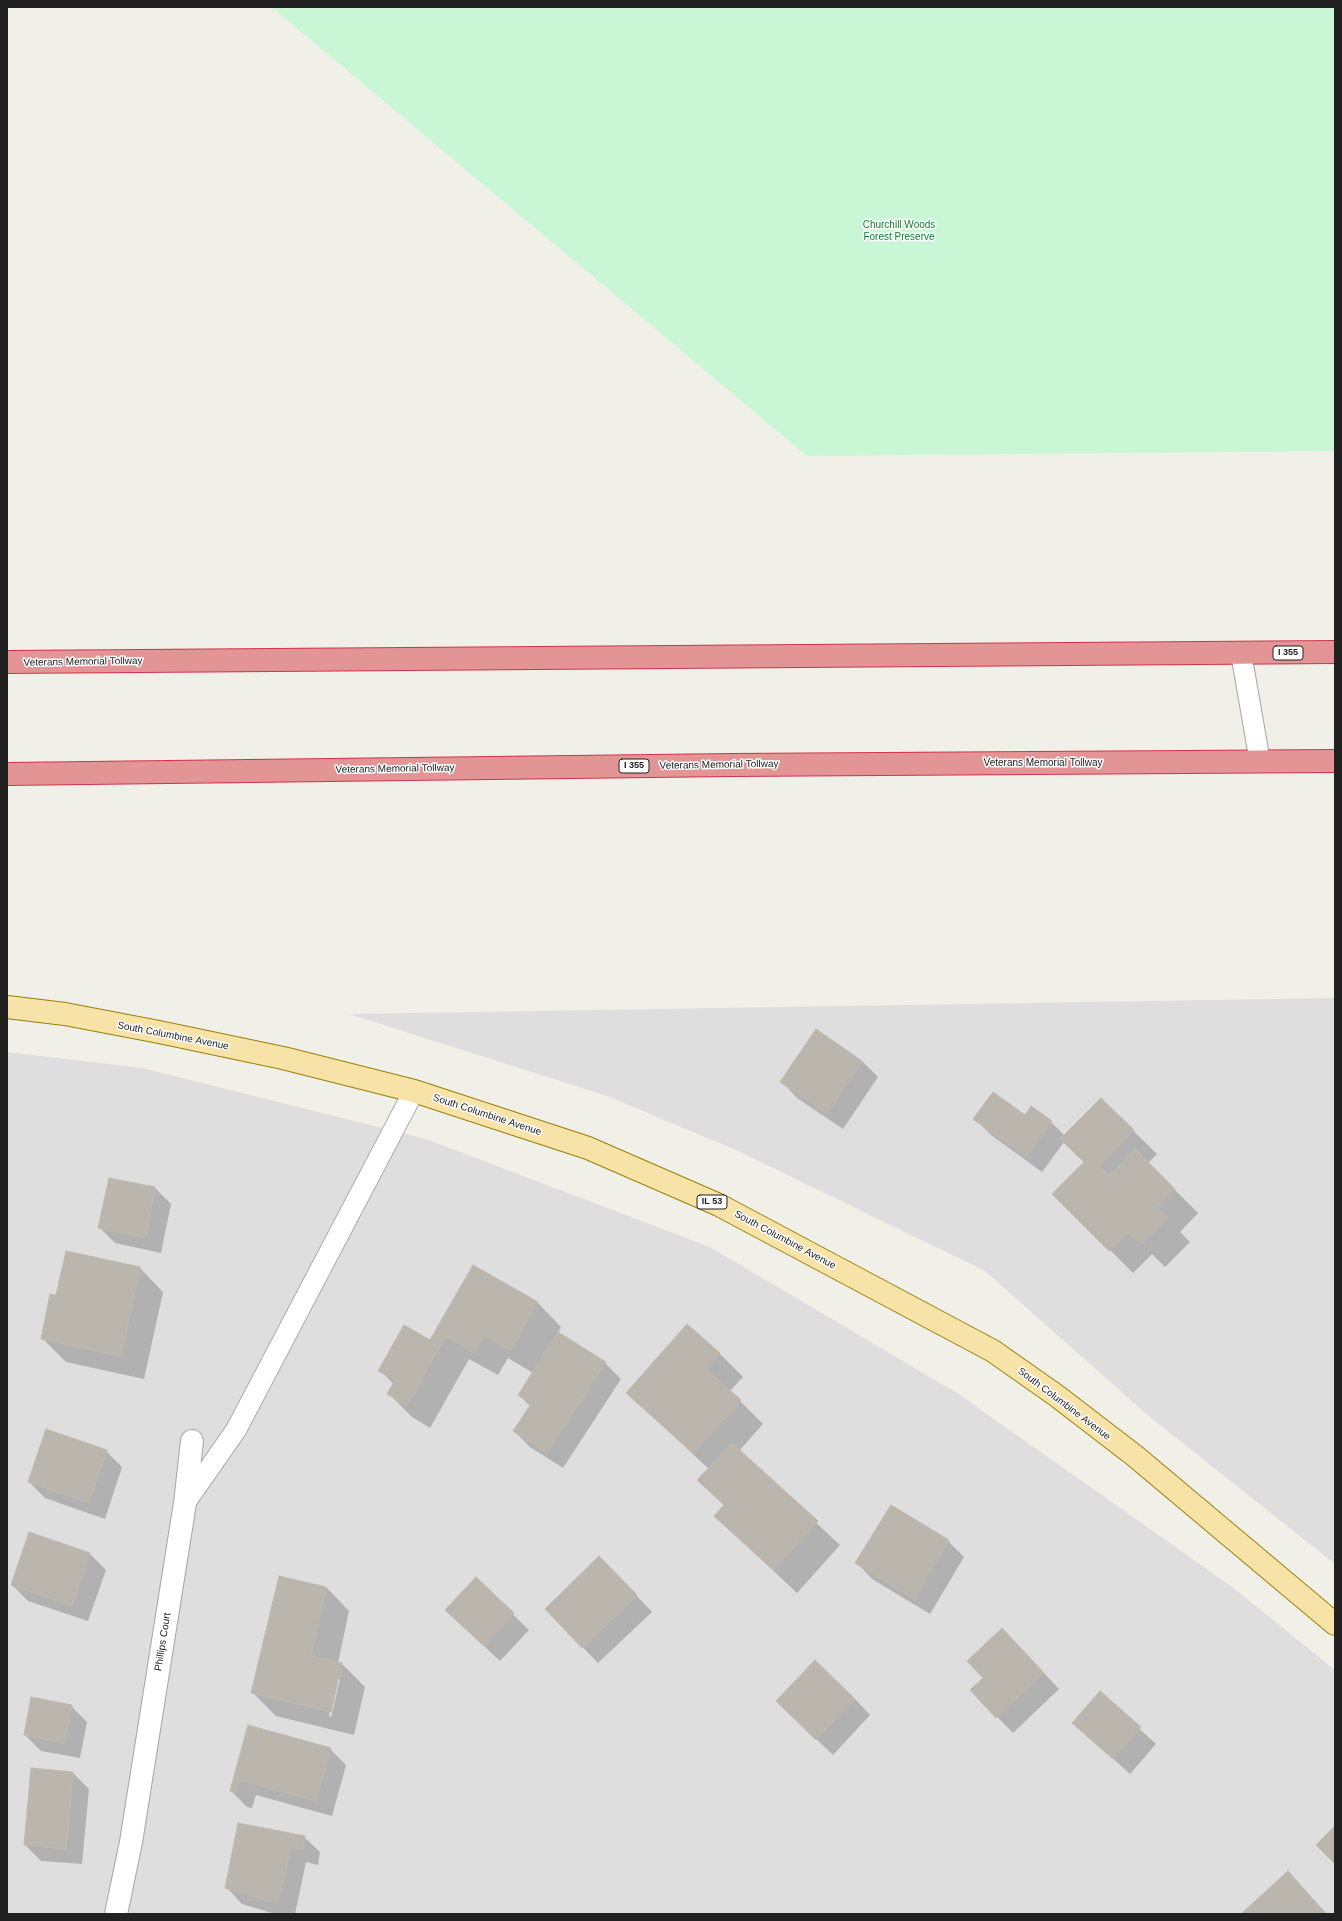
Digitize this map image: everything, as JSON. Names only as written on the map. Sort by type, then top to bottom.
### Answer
[{"type":"highway","name":"Veterans Memorial Tollway","points":[[7,662],[734,655],[1335,652]]},
{"type":"highway","name":"Veterans Memorial Tollway","points":[[7,774],[740,765],[1335,761]]},
{"type":"main road","name":"South Columbine Avenue","points":[[7,1007],[65,1014],[159,1032],[283,1058],[414,1090],[588,1148],[719,1205],[993,1351],[1057,1396],[1135,1456],[1335,1624]]},
{"type":"street","name":"Phillips Court","points":[[116,1914],[130,1842],[185,1503],[192,1441]]},
{"type":"lane","points":[[1241,653],[1260,762]]},
{"type":"lane","points":[[185,1503],[236,1430],[414,1090]]},
{"type":"shaded area","points":[[1335,998],[1335,1564],[1151,1418],[985,1271],[736,1150],[607,1096],[349,1014]]},
{"type":"shaded area","points":[[7,1052],[142,1068],[426,1139],[710,1247],[957,1393],[1231,1586],[1335,1670],[1335,1914],[7,1914]]},
{"type":"green space","name":"Churchill Woods Forest Preserve","points":[[265,7],[1335,7],[1335,451],[807,456],[274,9]]},
{"type":"building","points":[[816,1029],[862,1061],[827,1114],[780,1082]]},
{"type":"building","points":[[993,1092],[1025,1115],[1031,1106],[1052,1121],[1026,1157],[973,1119]]},
{"type":"building","points":[[1101,1098],[1134,1130],[1099,1166],[1109,1176],[1135,1149],[1175,1189],[1157,1208],[1168,1218],[1141,1244],[1128,1232],[1109,1251],[1052,1194],[1084,1162],[1060,1139]]},
{"type":"building","points":[[109,1178],[155,1187],[146,1238],[98,1228]]},
{"type":"building","points":[[66,1251],[140,1267],[121,1356],[41,1339],[50,1294],[56,1295]]},
{"type":"building","points":[[473,1265],[538,1302],[510,1351],[484,1335],[474,1353],[446,1336],[407,1405],[387,1394],[395,1380],[378,1371],[404,1325],[430,1340]]},
{"type":"building","points":[[687,1324],[720,1353],[706,1369],[741,1400],[693,1453],[626,1393]]},
{"type":"building","points":[[558,1332],[606,1362],[547,1453],[513,1431],[531,1404],[518,1395]]},
{"type":"building","points":[[46,1429],[107,1450],[89,1503],[28,1482]]},
{"type":"building","points":[[732,1443],[818,1521],[773,1570],[714,1516],[724,1505],[697,1480]]},
{"type":"building","points":[[891,1505],[949,1540],[914,1599],[855,1563]]},
{"type":"building","points":[[29,1532],[90,1553],[72,1606],[11,1585]]},
{"type":"building","points":[[599,1556],[637,1595],[582,1648],[545,1609]]},
{"type":"building","points":[[279,1576],[326,1587],[311,1656],[342,1663],[331,1712],[251,1693]]},
{"type":"building","points":[[476,1577],[514,1613],[484,1646],[445,1610]]},
{"type":"building","points":[[1002,1628],[1044,1673],[996,1718],[970,1690],[983,1678],[967,1661]]},
{"type":"building","points":[[815,1660],[855,1699],[816,1740],[776,1701]]},
{"type":"building","points":[[1100,1691],[1141,1727],[1113,1759],[1072,1723]]},
{"type":"building","points":[[31,1697],[72,1705],[64,1743],[24,1735]]},
{"type":"building","points":[[248,1725],[331,1748],[316,1801],[240,1780],[236,1793],[230,1791]]},
{"type":"building","points":[[31,1768],[73,1772],[66,1849],[24,1845]]},
{"type":"building","points":[[238,1823],[305,1836],[303,1849],[291,1847],[278,1904],[225,1888]]},
{"type":"building","points":[[1335,1826],[1335,1864],[1316,1845]]},
{"type":"building","points":[[1288,1871],[1326,1914],[1241,1914]]}]
